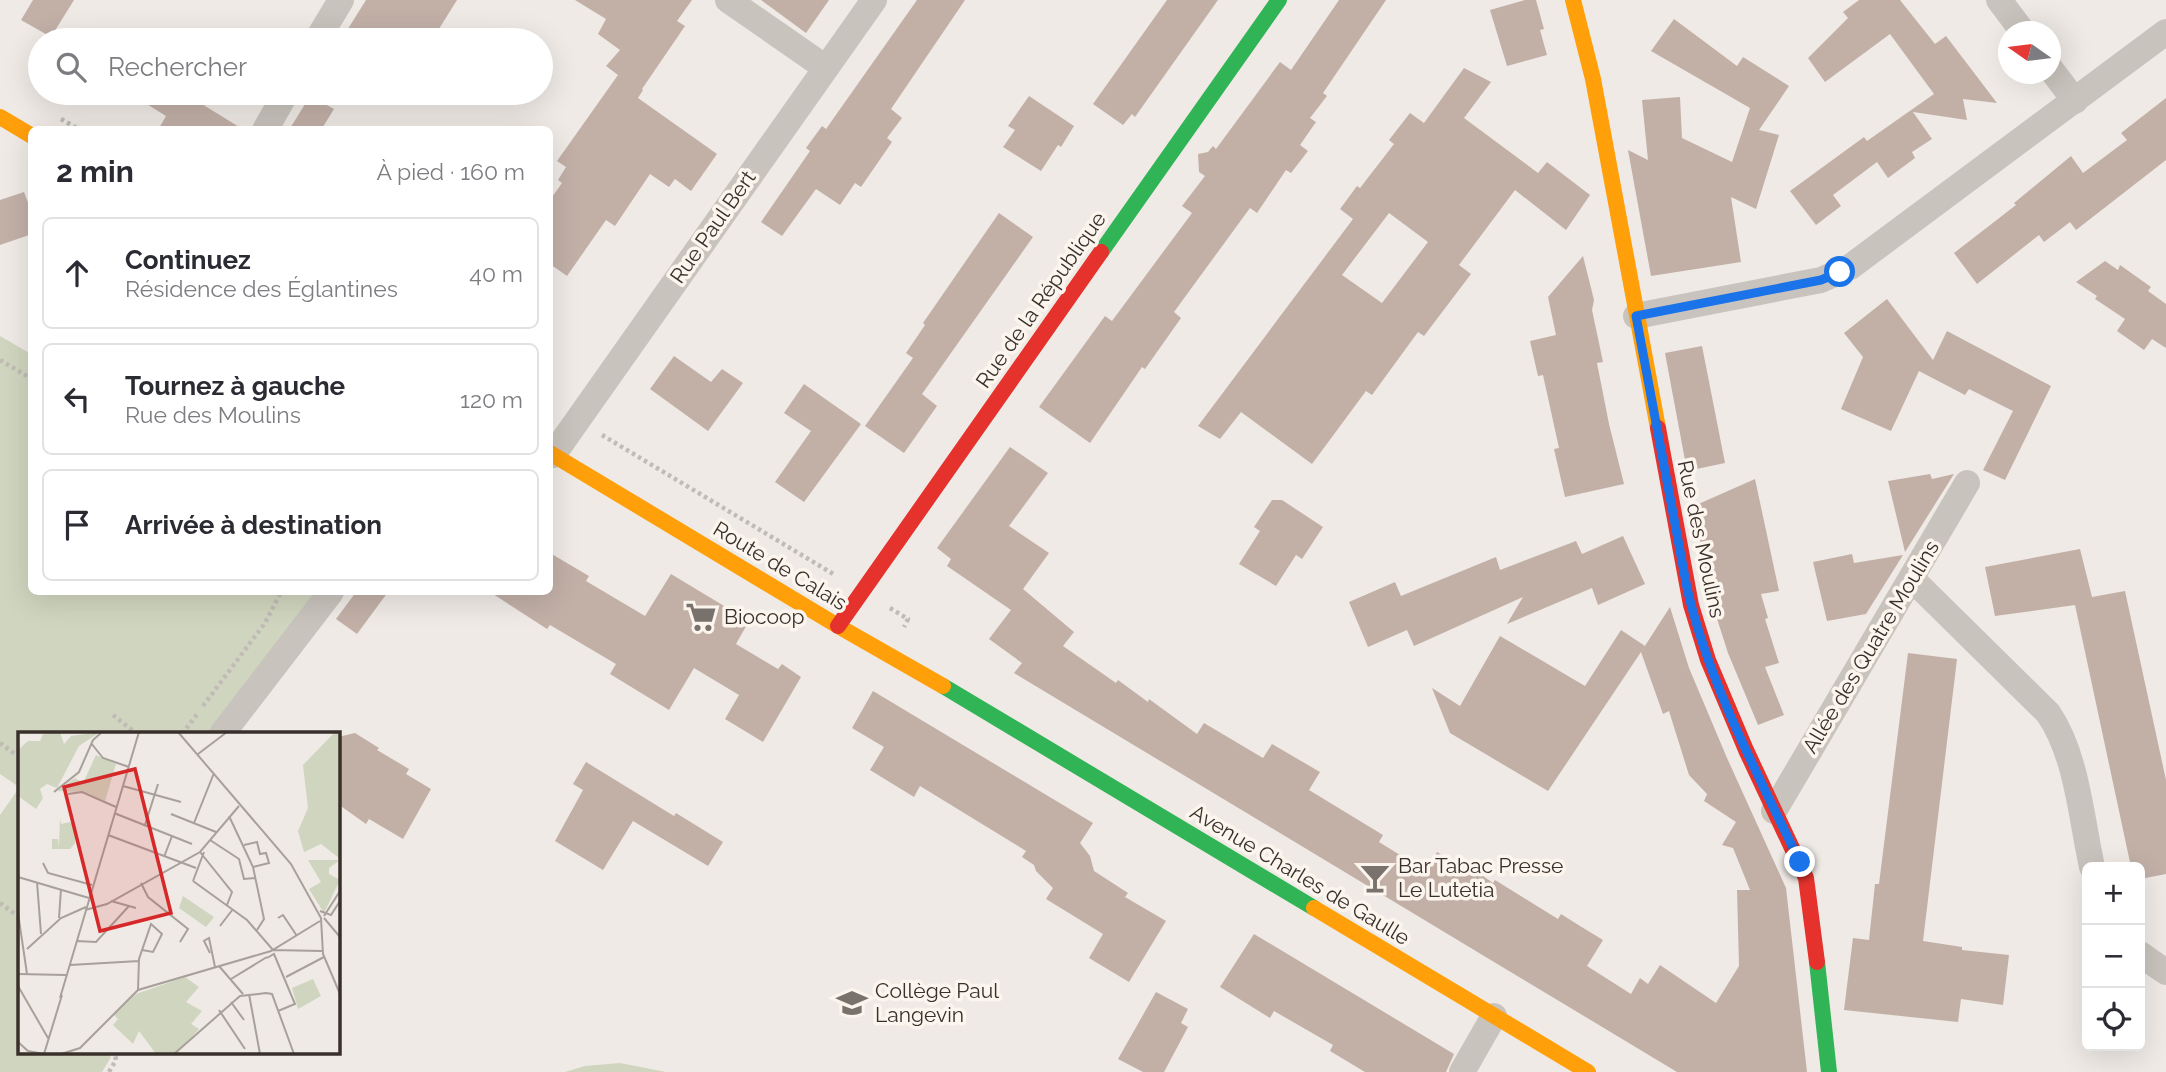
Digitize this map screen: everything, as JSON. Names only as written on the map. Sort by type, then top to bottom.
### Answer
[{"type":"street","points":[[324,28],[341,0]]},
{"type":"street","points":[[728,0],[826,68]]},
{"type":"street","name":"Rue Paul Bert","points":[[553,451],[874,0]]},
{"type":"street","name":"Rue de la République","points":[[838,626],[1279,0]]},
{"type":"street","name":"Rue des Moulins","points":[[1573,0],[1593,79],[1694,615],[1708,660],[1755,772],[1806,878],[1829,1072]]},
{"type":"street","points":[[1999,0],[2015,21]]},
{"type":"street","points":[[1636,316],[1821,280],[1850,267],[2166,32]]},
{"type":"street","points":[[2061,83],[2075,101]]},
{"type":"street","points":[[267,126],[279,105]]},
{"type":"street","points":[[0,117],[28,134]]},
{"type":"street","name":"Route de Calais","points":[[553,455],[838,626],[990,713]]},
{"type":"street","name":"Allée des Quatre Moulins","points":[[1774,810],[1967,483]]},
{"type":"street","points":[[1911,578],[2038,703],[2056,726],[2067,750],[2091,862]]},
{"type":"street","points":[[224,732],[329,595]]},
{"type":"street","name":"Avenue Charles de Gaulle","points":[[990,713],[1588,1072]]},
{"type":"street","points":[[2145,957],[2166,972]]},
{"type":"street","points":[[1462,1072],[1494,1016]]},
{"type":"path","points":[[0,360],[28,377]]},
{"type":"path","points":[[576,420],[908,619]]},
{"type":"path","points":[[184,732],[265,623],[279,595]]},
{"type":"path","points":[[113,715],[134,732]]},
{"type":"path","points":[[0,743],[18,756]]},
{"type":"path","points":[[0,903],[18,916]]},
{"type":"path","points":[[109,1072],[116,1060],[115,1054]]},
{"type":"green space","points":[[0,336],[28,352],[28,595],[313,595],[216,732],[18,732],[18,786],[0,774]]},
{"type":"green space","points":[[18,789],[18,1054],[107,1054],[111,1057],[102,1072],[0,1072],[0,815]]},
{"type":"green space","points":[[620,1063],[666,1072],[565,1072],[585,1066]]},
{"type":"building","points":[[33,0],[74,0],[57,28],[35,28],[21,20]]},
{"type":"building","points":[[366,0],[457,0],[440,28],[348,28]]},
{"type":"building","points":[[575,0],[692,0],[677,21],[685,26],[638,98],[717,154],[691,191],[675,179],[669,187],[650,174],[615,226],[606,220],[567,276],[553,266],[553,196],[562,183],[558,180],[566,167],[557,161],[618,75],[606,66],[620,50],[598,34],[606,19]]},
{"type":"building","points":[[761,0],[829,0],[806,33]]},
{"type":"building","points":[[917,0],[965,0],[891,109],[902,118],[887,138],[892,142],[861,187],[855,183],[840,205],[816,189],[782,236],[761,222],[810,151],[806,148],[822,126],[826,129]]},
{"type":"building","points":[[1167,0],[1218,0],[1135,117],[1132,114],[1123,125],[1093,104]]},
{"type":"building","points":[[1339,0],[1386,0],[1323,93],[1327,96],[1310,118],[1316,122],[1300,145],[1308,151],[1291,173],[1286,170],[1257,213],[1250,208],[1174,312],[1181,318],[1145,369],[1142,367],[1090,443],[1039,407],[1105,316],[1112,321],[1192,213],[1182,206],[1205,176],[1199,172],[1198,154],[1208,152],[1213,146],[1216,149],[1280,62],[1291,70]]},
{"type":"building","points":[[1525,0],[1536,0],[1544,29],[1540,30],[1547,55],[1507,66],[1490,10]]},
{"type":"building","points":[[1859,0],[1900,0],[1935,44],[1946,36],[1997,103],[1963,99],[1967,120],[1913,112],[1932,139],[1912,152],[1915,158],[1888,178],[1877,162],[1833,195],[1841,206],[1816,225],[1790,191],[1864,137],[1867,141],[1934,94],[1890,34],[1825,82],[1808,58],[1848,18],[1843,12]]},
{"type":"building","points":[[1674,19],[1737,66],[1743,57],[1789,86],[1759,130],[1779,135],[1756,209],[1731,197],[1741,262],[1651,276],[1628,150],[1648,160],[1642,100],[1680,97],[1682,138],[1732,162],[1750,108],[1651,51]]},
{"type":"building","points":[[1464,68],[1491,82],[1464,118],[1538,173],[1547,162],[1590,195],[1566,230],[1515,190],[1459,265],[1471,274],[1424,336],[1418,332],[1372,395],[1366,391],[1312,464],[1241,412],[1220,439],[1198,426],[1353,219],[1340,209],[1394,144],[1389,140],[1410,113],[1424,123]],"holes":[[[1389,213],[1428,242],[1382,303],[1342,275]]]},
{"type":"building","points":[[1029,96],[1074,126],[1041,171],[1003,147],[1015,130],[1008,126]]},
{"type":"building","points":[[2166,98],[2166,160],[2076,230],[2070,222],[2044,242],[2039,235],[1977,284],[1954,253],[2016,205],[2014,203],[2071,156],[2083,173],[2127,140],[2121,133]]},
{"type":"building","points":[[148,105],[203,105],[238,126],[160,126],[166,116]]},
{"type":"building","points":[[304,105],[327,105],[334,109],[323,126],[291,126]]},
{"type":"building","points":[[24,192],[28,202],[28,235],[0,245],[0,200]]},
{"type":"building","points":[[999,213],[1033,237],[922,394],[937,406],[904,453],[865,426],[913,358],[906,353],[925,325],[923,323]]},
{"type":"building","points":[[1583,256],[1594,300],[1592,310],[1603,362],[1597,363],[1624,484],[1565,497],[1554,449],[1559,448],[1543,375],[1538,376],[1530,341],[1556,335],[1548,297]]},
{"type":"building","points":[[2105,261],[2118,270],[2120,265],[2151,287],[2148,291],[2166,304],[2166,348],[2152,339],[2144,350],[2117,331],[2125,319],[2095,299],[2097,296],[2076,282]]},
{"type":"building","points":[[1887,299],[1933,360],[1947,331],[2051,386],[2005,480],[1983,470],[2013,411],[1969,389],[1965,395],[1919,371],[1891,431],[1841,409],[1863,357],[1844,333]]},
{"type":"building","points":[[1702,346],[1725,463],[1687,471],[1665,353]]},
{"type":"building","points":[[674,356],[711,382],[722,369],[743,383],[708,431],[650,389]]},
{"type":"building","points":[[804,384],[861,424],[804,502],[775,482],[811,431],[784,413]]},
{"type":"building","points":[[1010,447],[1048,473],[1009,526],[1049,553],[1023,589],[1074,632],[1063,646],[1116,683],[1118,680],[1148,702],[1149,699],[1197,734],[1204,723],[1263,758],[1272,744],[1320,772],[1309,790],[1383,835],[1379,842],[1426,871],[1437,852],[1475,875],[1477,872],[1493,883],[1495,880],[1558,919],[1561,914],[1603,940],[1587,966],[1631,994],[1640,978],[1648,984],[1660,965],[1716,1003],[1739,966],[1737,890],[1750,890],[1733,848],[1722,845],[1736,822],[1704,801],[1707,794],[1689,775],[1669,711],[1663,714],[1641,652],[1670,607],[1689,668],[1786,888],[1807,1072],[1677,1072],[1014,673],[1022,663],[989,639],[1011,610],[947,566],[951,559],[937,548]]},
{"type":"building","points":[[1930,474],[1932,479],[1954,474],[1905,552],[1888,481]]},
{"type":"building","points":[[1755,479],[1779,591],[1761,594],[1768,618],[1765,619],[1779,663],[1765,667],[1784,715],[1758,725],[1728,653],[1711,600],[1694,506]]},
{"type":"building","points":[[1272,500],[1282,500],[1323,527],[1302,559],[1296,555],[1276,586],[1239,564],[1260,531],[1254,527]]},
{"type":"building","points":[[1623,536],[1645,584],[1598,605],[1592,588],[1507,624],[1523,597],[1414,646],[1407,630],[1368,647],[1349,602],[1395,582],[1401,596],[1496,557],[1500,570],[1576,541],[1582,554]]},
{"type":"building","points":[[2080,549],[2092,597],[2125,591],[2166,780],[2166,874],[2145,878],[2145,862],[2130,862],[2075,605],[1995,616],[1985,567]]},
{"type":"building","points":[[1852,554],[1854,563],[1903,555],[1866,614],[1827,621],[1813,562]]},
{"type":"building","points":[[553,555],[589,576],[586,581],[645,616],[671,574],[749,621],[736,644],[778,669],[782,664],[801,677],[763,742],[725,719],[739,695],[694,668],[669,710],[610,674],[616,664],[550,625],[547,629],[495,595],[553,595]]},
{"type":"building","points":[[354,595],[386,595],[357,634],[336,619]]},
{"type":"building","points":[[1621,630],[1645,646],[1548,791],[1450,733],[1432,688],[1460,706],[1500,636],[1585,686]]},
{"type":"building","points":[[1908,653],[1957,659],[1923,941],[1962,947],[1962,950],[2009,955],[2003,1005],[1961,999],[1958,1022],[1844,1010],[1853,938],[1869,940],[1875,884],[1879,884]]},
{"type":"building","points":[[873,691],[1093,823],[1080,843],[1090,856],[1094,871],[1128,893],[1125,897],[1166,921],[1129,982],[1089,958],[1103,934],[1046,899],[1053,888],[1036,871],[1034,865],[1022,857],[1026,851],[920,786],[914,797],[870,770],[884,747],[852,728]]},
{"type":"building","points":[[355,733],[409,769],[406,774],[431,789],[403,839],[369,819],[366,824],[340,805],[340,737]]},
{"type":"building","points":[[586,762],[674,816],[676,813],[723,842],[708,866],[633,821],[603,870],[555,841],[583,790],[573,784]]},
{"type":"building","points":[[1254,934],[1454,1054],[1446,1072],[1365,1072],[1330,1051],[1333,1045],[1274,1011],[1270,1018],[1220,987]]},
{"type":"building","points":[[1156,992],[1188,1009],[1181,1023],[1188,1027],[1164,1072],[1143,1072],[1118,1059]]},
{"type":"traffic: fast","points":[[1101,252],[1279,0]]},
{"type":"traffic: fast","points":[[943,686],[1314,908]]},
{"type":"traffic: fast","points":[[1817,962],[1829,1072]]},
{"type":"traffic: slow","points":[[1573,0],[1593,79],[1658,428]]},
{"type":"traffic: slow","points":[[0,117],[28,134]]},
{"type":"traffic: slow","points":[[553,455],[943,686]]},
{"type":"traffic: slow","points":[[1314,908],[1588,1072]]},
{"type":"traffic: jam","points":[[838,626],[1101,252]]},
{"type":"traffic: jam","points":[[1658,428],[1691,605],[1708,660],[1746,750],[1806,878],[1817,962]]},
{"type":"place","name":"Biocoop","points":[[701,617]]},
{"type":"place","name":"Bar Tabac Presse Le Lutetia","points":[[1375,878]]},
{"type":"place","name":"Collège Paul Langevin","points":[[852,1003]]},
{"type":"route","points":[[1800,862],[1755,772],[1696,625],[1636,316],[1821,280],[1840,272]]}]
